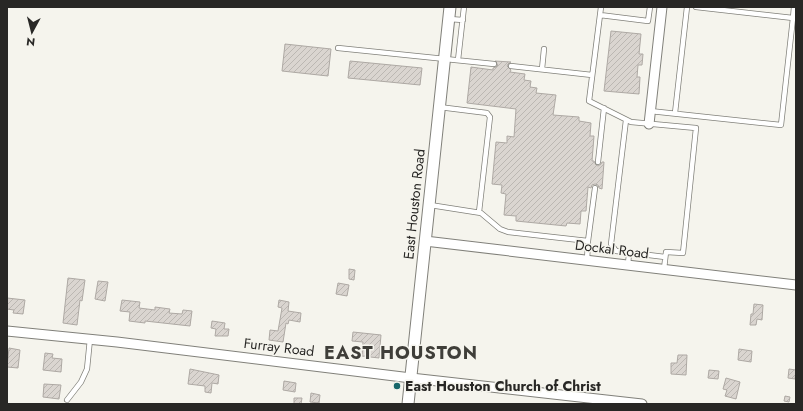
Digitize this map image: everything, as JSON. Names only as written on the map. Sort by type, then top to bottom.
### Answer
[{"type":"street","name":"East Houston Road","points":[[408,404],[450,7]]},
{"type":"street","points":[[649,124],[662,7]]},
{"type":"street","name":"Dockal Road","points":[[425,240],[587,261],[796,285]]},
{"type":"street","name":"Furray Road","points":[[7,331],[90,339],[642,404]]},
{"type":"lane","points":[[458,60],[464,7]]},
{"type":"lane","points":[[601,7],[589,101],[631,122],[696,128],[683,254],[666,252],[664,270]]},
{"type":"lane","points":[[600,15],[648,21],[650,7]]},
{"type":"lane","points":[[675,113],[687,7]]},
{"type":"lane","points":[[696,7],[793,18]]},
{"type":"lane","points":[[650,111],[781,125],[794,7]]},
{"type":"lane","points":[[449,18],[463,20]]},
{"type":"lane","points":[[338,48],[494,64]]},
{"type":"lane","points":[[542,69],[544,49]]},
{"type":"lane","points":[[511,66],[592,75]]},
{"type":"lane","points":[[439,107],[487,113],[490,117],[479,212]]},
{"type":"lane","points":[[598,162],[604,108]]},
{"type":"lane","points":[[626,120],[611,244],[616,251],[666,257]]},
{"type":"lane","points":[[587,261],[594,188]]},
{"type":"lane","points":[[428,205],[479,212],[500,229],[508,232],[588,241]]},
{"type":"lane","points":[[628,265],[629,253]]},
{"type":"lane","points":[[67,400],[81,382],[87,369],[90,339]]},
{"type":"building","points":[[611,31],[641,34],[639,54],[643,54],[642,65],[638,65],[637,77],[640,77],[639,94],[604,91]]},
{"type":"building","points":[[285,44],[331,49],[328,76],[282,71]]},
{"type":"building","points":[[350,61],[422,68],[420,85],[348,78]]},
{"type":"building","points":[[495,61],[511,62],[507,66],[511,70],[510,72],[525,74],[524,80],[531,81],[530,87],[537,88],[536,93],[556,95],[553,115],[579,117],[579,121],[591,123],[590,136],[594,136],[592,161],[594,161],[598,166],[604,162],[602,189],[595,184],[592,185],[591,188],[588,187],[586,211],[581,211],[580,224],[567,223],[566,226],[516,221],[516,216],[504,215],[506,194],[501,193],[502,185],[492,184],[496,142],[507,143],[507,136],[514,137],[516,109],[467,103],[471,67],[493,70],[493,68],[498,65]]},
{"type":"building","points":[[349,269],[355,270],[354,280],[349,279]]},
{"type":"building","points":[[68,278],[85,280],[82,301],[80,300],[77,325],[63,323]]},
{"type":"building","points":[[98,281],[108,282],[105,301],[95,299]]},
{"type":"building","points":[[338,283],[349,285],[347,296],[336,294]]},
{"type":"building","points":[[7,298],[25,300],[23,314],[13,313],[14,310],[7,309]]},
{"type":"building","points":[[122,300],[140,302],[139,308],[155,310],[155,307],[170,309],[169,313],[182,314],[183,310],[192,311],[190,326],[145,321],[145,323],[129,321],[130,312],[120,311]]},
{"type":"building","points":[[279,300],[289,302],[288,311],[301,313],[300,322],[289,320],[288,324],[286,323],[283,342],[269,340],[270,330],[278,331],[282,308],[278,307]]},
{"type":"building","points":[[754,304],[763,305],[762,320],[757,319],[756,325],[750,325],[751,314],[753,314]]},
{"type":"building","points":[[212,321],[225,323],[224,329],[229,329],[228,336],[215,336],[216,329],[211,328]]},
{"type":"building","points":[[353,332],[381,335],[379,358],[362,356],[363,342],[352,341]]},
{"type":"building","points":[[9,348],[20,350],[18,368],[7,367]]},
{"type":"building","points":[[739,349],[752,351],[751,362],[738,360]]},
{"type":"building","points":[[45,353],[53,354],[52,358],[62,359],[61,372],[43,370]]},
{"type":"building","points":[[678,355],[687,355],[686,375],[671,374],[671,363],[677,363]]},
{"type":"building","points":[[190,369],[219,375],[218,384],[212,383],[211,393],[205,392],[205,386],[188,384]]},
{"type":"building","points":[[789,369],[796,370],[795,379],[788,378]]},
{"type":"building","points":[[709,370],[719,371],[718,379],[708,378]]},
{"type":"building","points":[[726,378],[740,382],[736,399],[725,396],[727,390],[723,389]]},
{"type":"building","points":[[284,381],[296,383],[295,392],[283,390]]},
{"type":"building","points":[[44,384],[61,385],[59,399],[43,397]]},
{"type":"building","points":[[311,393],[320,395],[319,403],[310,402]]},
{"type":"building","points":[[785,396],[790,397],[789,402],[784,401]]},
{"type":"building","points":[[294,398],[302,398],[301,404],[294,404]]},
{"type":"place","name":"East Houston Church of Christ","points":[[397,386]]},
{"type":"district","name":"EAST HOUSTON","points":[[401,353]]}]
